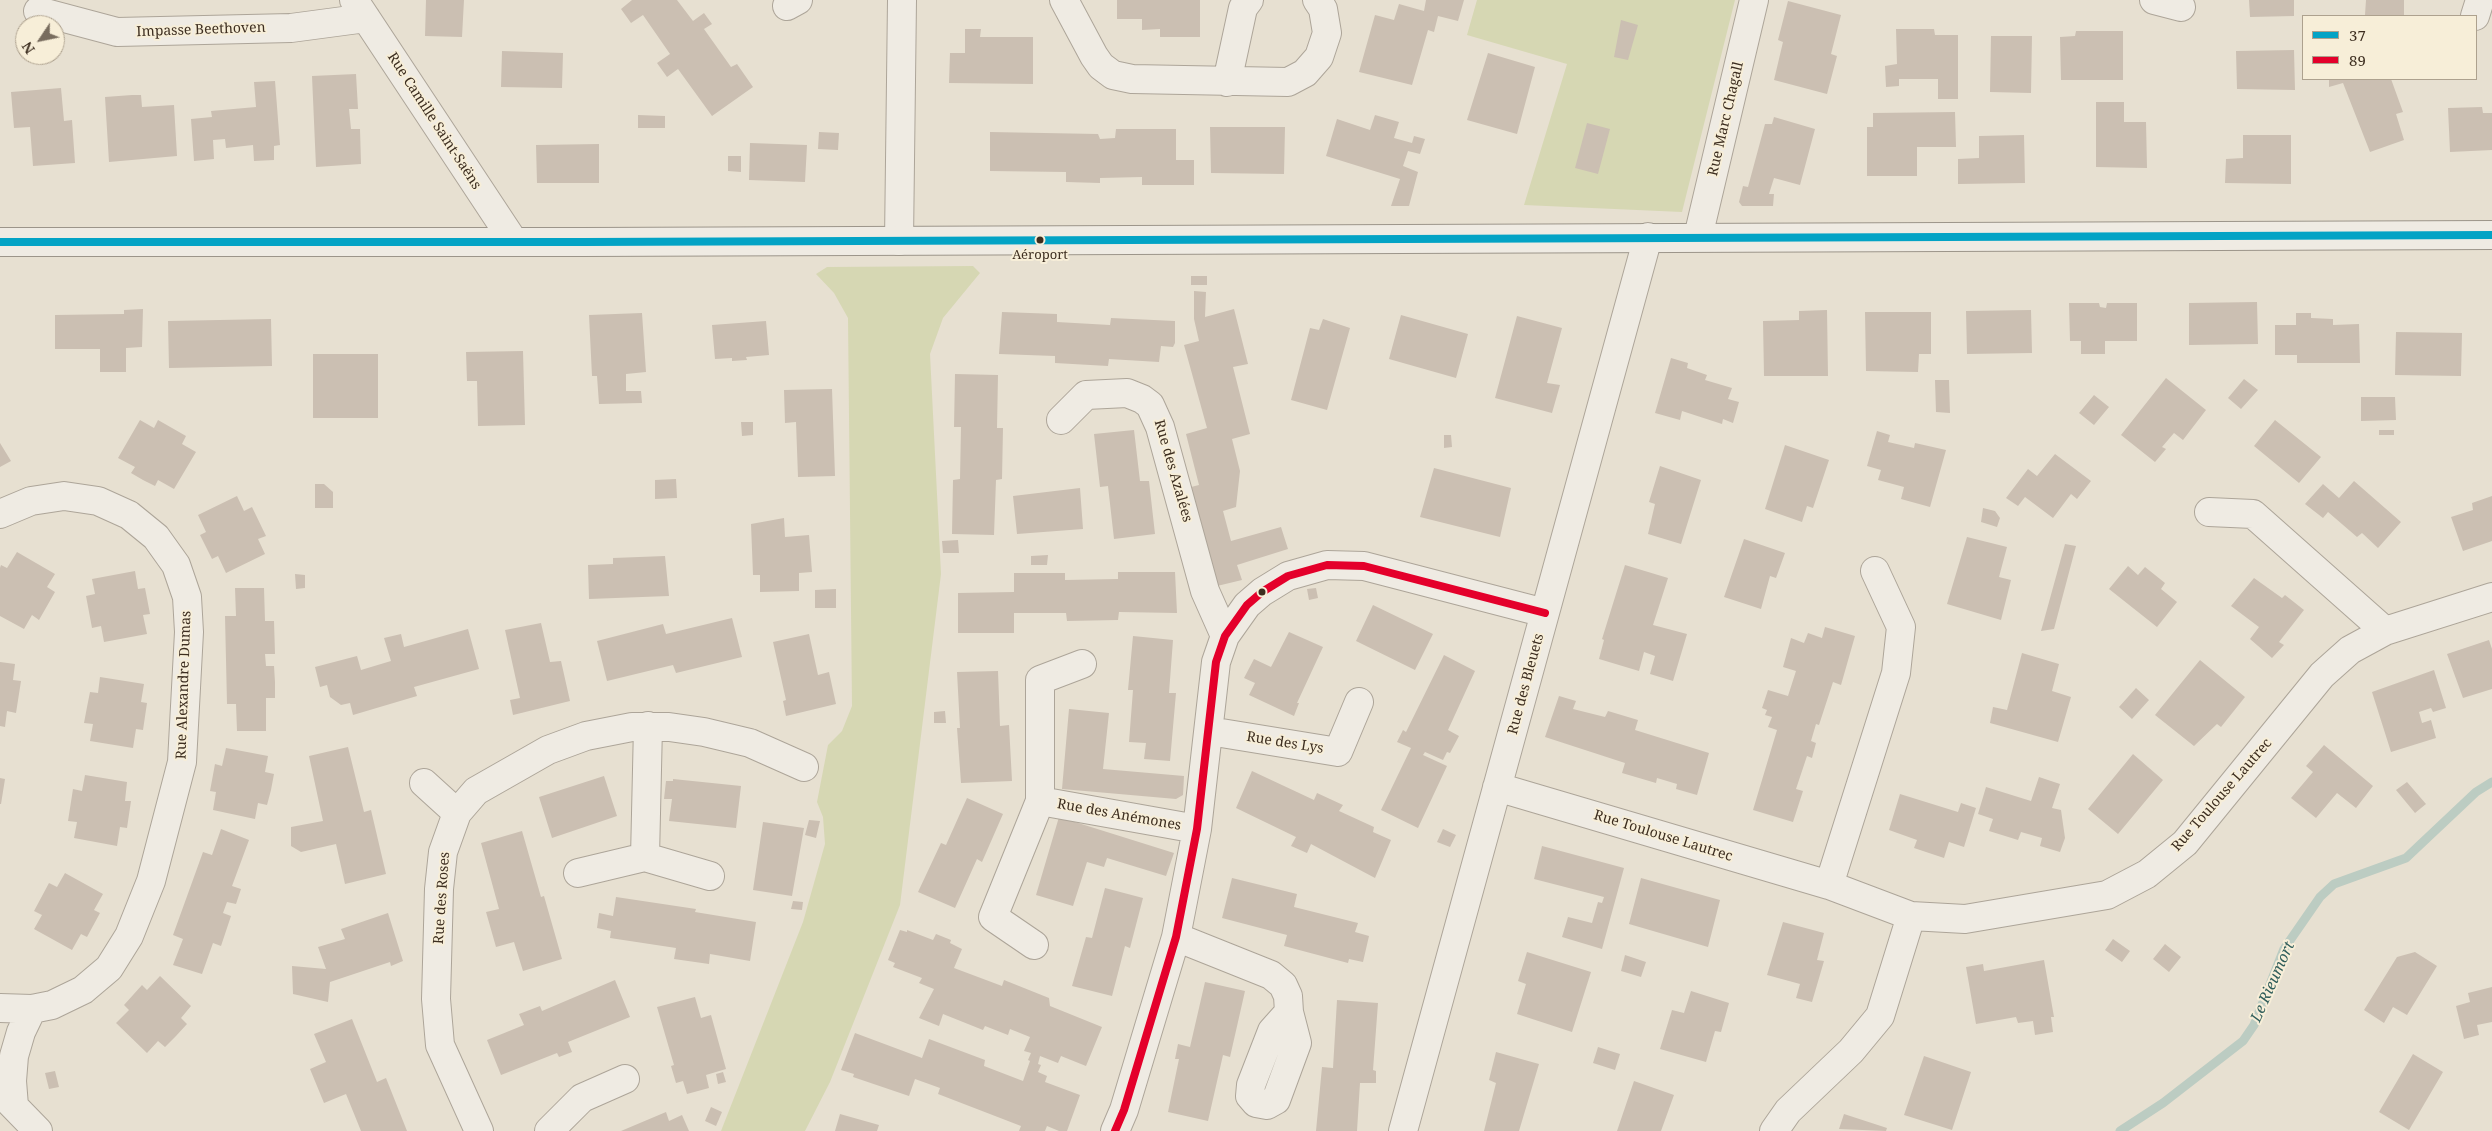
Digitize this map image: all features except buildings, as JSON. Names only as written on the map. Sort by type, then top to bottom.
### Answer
[{"type":"street","points":[[899,240],[902,0]]},
{"type":"street","points":[[1064,0],[1094,56],[1101,66],[1113,75],[1132,79],[1227,82],[1288,82],[1306,73],[1319,57],[1327,33],[1323,9],[1317,0]]},
{"type":"street","points":[[1227,82],[1243,8],[1249,0]]},
{"type":"street","name":"Rue Marc Chagall","points":[[1698,237],[1754,0]]},
{"type":"street","points":[[2154,0],[2181,7]]},
{"type":"street","points":[[2475,15],[2480,0]]},
{"type":"street","name":"Impasse Beethoven","points":[[38,11],[117,32],[291,28],[360,9]]},
{"type":"street","name":"Rue Camille Saint-Saëns","points":[[360,9],[514,242]]},
{"type":"street","points":[[0,242],[2492,235]]},
{"type":"street","name":"Rue des Bleuets","points":[[1403,1131],[1648,236]]},
{"type":"street","name":"Rue des Azalées","points":[[1061,420],[1086,395],[1127,393],[1150,404],[1160,427],[1205,591],[1226,636]]},
{"type":"street","name":"Rue Alexandre Dumas","points":[[0,514],[31,501],[64,496],[98,501],[129,515],[156,537],[176,565],[187,598],[189,632],[182,762],[151,882],[129,936],[109,968],[83,990],[52,1005],[32,1009],[0,1008]]},
{"type":"street","points":[[2209,512],[2253,514],[2385,631]]},
{"type":"street","points":[[1115,1131],[1127,1101],[1176,937],[1197,829],[1216,662],[1226,636],[1247,605],[1262,592],[1288,576],[1327,565],[1364,566],[1545,612]]},
{"type":"street","points":[[1829,885],[1896,673],[1901,627],[1875,571]]},
{"type":"street","name":"Rue Toulouse Lautrec","points":[[1497,787],[1829,885],[1911,916],[1965,919],[2107,895],[2148,874],[2185,843],[2322,675],[2350,650],[2385,631],[2492,597]]},
{"type":"street","name":"Rue des Anémones","points":[[1034,945],[993,917],[1040,801],[1040,680],[1082,664]]},
{"type":"street","name":"Rue des Lys","points":[[1209,731],[1338,752],[1358,702]]},
{"type":"street","points":[[644,857],[648,726]]},
{"type":"street","name":"Rue des Roses","points":[[479,1131],[440,1045],[438,1017],[439,889],[443,852],[457,813],[476,791],[548,750],[586,736],[648,726],[688,729],[750,743],[804,767]]},
{"type":"street","points":[[424,783],[457,813]]},
{"type":"street","name":"Rue des Anémones","points":[[1040,801],[1197,829]]},
{"type":"street","points":[[578,873],[644,857],[710,876]]},
{"type":"street","points":[[1774,1131],[1788,1111],[1851,1051],[1880,1016],[1911,916]]},
{"type":"street","points":[[1176,937],[1271,975],[1283,985],[1288,996],[1289,1012]]},
{"type":"street","points":[[32,1009],[21,1032],[14,1056],[12,1081],[7,1099],[38,1131]]},
{"type":"street","points":[[549,1131],[582,1098],[625,1079]]},
{"type":"green space","points":[[1477,0],[1735,0],[1682,212],[1524,205],[1567,64],[1467,35]]},
{"type":"green space","points":[[973,266],[980,273],[943,318],[930,354],[941,574],[900,905],[830,1082],[805,1131],[721,1131],[803,922],[825,844],[823,817],[817,802],[828,745],[842,731],[852,706],[848,318],[834,293],[816,274],[827,267]]},
{"type":"waterway","name":"Le Rieumort","points":[[2120,1131],[2163,1103],[2243,1041],[2254,1025],[2284,949],[2320,897],[2334,884],[2406,858],[2476,792],[2492,782]]},
{"type":"transit line","name":"37","points":[[0,242],[585,242],[2492,235]]},
{"type":"transit line","name":"89","points":[[1115,1131],[1124,1110],[1176,937],[1197,829],[1216,662],[1225,636],[1247,605],[1262,592],[1288,576],[1327,565],[1364,566],[1545,613]]},
{"type":"place","name":"Aéroport","points":[[1040,240]]}]
